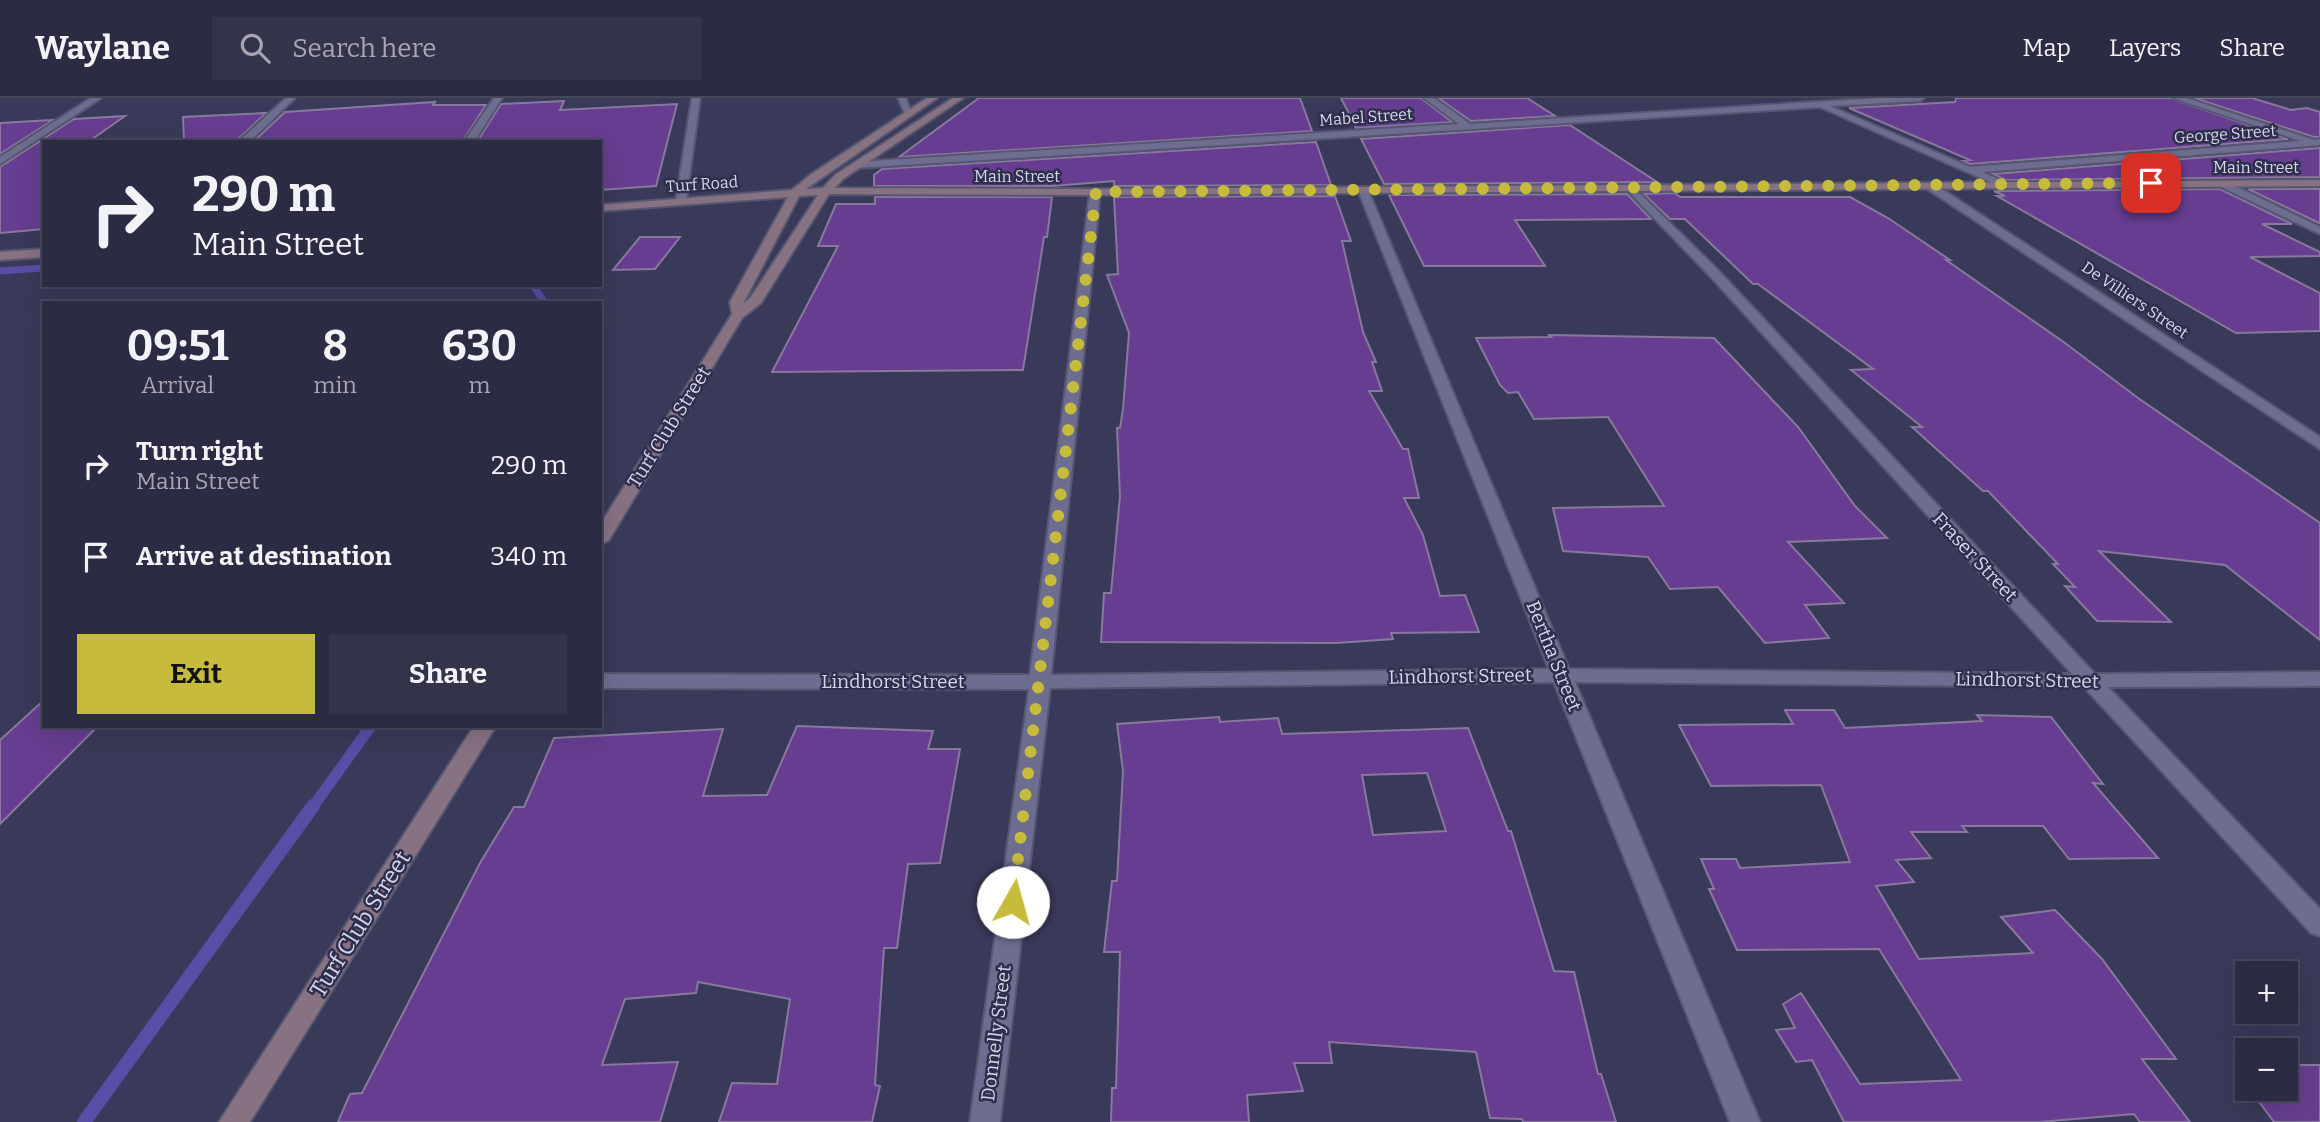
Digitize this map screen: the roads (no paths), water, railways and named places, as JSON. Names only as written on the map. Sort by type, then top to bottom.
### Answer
[{"type":"main road","points":[[801,192],[814,177],[933,98]]},
{"type":"main road","name":"Turf Club Street","points":[[602,537],[738,315],[756,300],[826,191],[856,165],[959,98]]},
{"type":"main road","name":"Main Street","points":[[801,192],[2320,183]]},
{"type":"main road","name":"Turf Road","points":[[602,208],[801,192]]},
{"type":"main road","name":"Turf Club Street","points":[[738,315],[736,302],[801,192]]},
{"type":"main road","points":[[0,256],[42,253]]},
{"type":"main road","name":"Turf Club Street","points":[[234,1122],[484,728]]},
{"type":"street","points":[[0,162],[97,98]]},
{"type":"street","points":[[245,140],[292,98]]},
{"type":"street","points":[[470,140],[498,98]]},
{"type":"street","points":[[681,201],[696,98]]},
{"type":"street","points":[[902,98],[909,114]]},
{"type":"street","points":[[1428,98],[1467,126]]},
{"type":"street","points":[[1804,98],[2001,184]]},
{"type":"street","name":"Mabel Street","points":[[856,165],[1920,98]]},
{"type":"street","points":[[2177,98],[2319,143]]},
{"type":"street","name":"George Street","points":[[1966,170],[2319,143]]},
{"type":"street","points":[[2221,183],[2320,231]]},
{"type":"street","name":"De Villiers Street","points":[[1930,186],[2320,444]]},
{"type":"street","name":"Fraser Street","points":[[1631,188],[1713,272],[2320,926]]},
{"type":"street","name":"Bertha Street","points":[[1363,190],[1745,1122]]},
{"type":"street","name":"Donnelly Street","points":[[985,1122],[1040,682],[1096,192]]},
{"type":"street","name":"Lindhorst Street","points":[[602,681],[1040,682],[1561,675],[2090,681],[2320,679]]},
{"type":"waterway","points":[[0,271],[42,268]]},
{"type":"waterway","points":[[534,287],[544,301]]},
{"type":"waterway","points":[[312,808],[370,728]]},
{"type":"waterway","points":[[84,1122],[313,806]]}]
